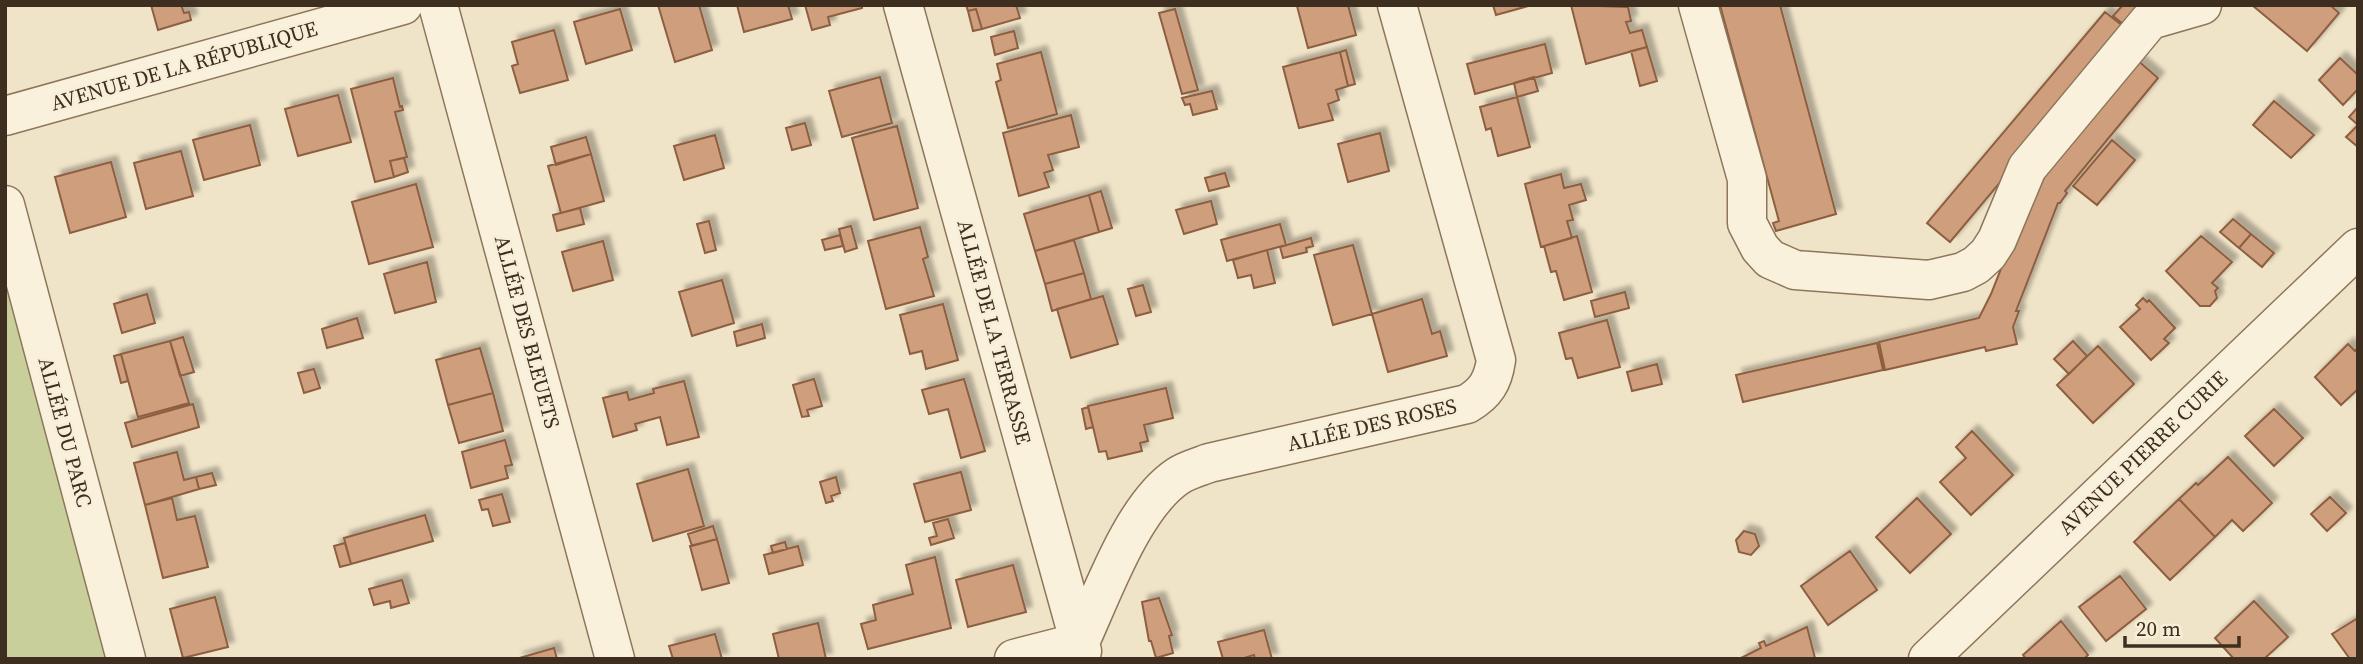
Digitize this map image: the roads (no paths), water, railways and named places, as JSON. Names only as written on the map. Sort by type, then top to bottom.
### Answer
[{"type":"street","name":"AVENUE DE LA RÉPUBLIQUE","points":[[5,116],[402,5]]},
{"type":"street","name":"ALLÉE DES BLEUETS","points":[[438,5],[615,659]]},
{"type":"street","name":"ALLÉE DE LA TERRASSE","points":[[903,5],[1082,650]]},
{"type":"street","name":"ALLÉE DES ROSES","points":[[1082,650],[1136,521],[1156,494],[1180,475],[1209,463],[1467,404],[1480,397],[1494,376],[1496,360],[1396,5]]},
{"type":"street","points":[[1698,5],[1747,178],[1747,223],[1760,248],[1770,259],[1795,270],[1929,280],[1964,272],[1988,254],[1997,240],[2027,168],[2150,20],[2187,7]]},
{"type":"street","name":"ALLÉE DU PARC","points":[[5,205],[126,659]]},
{"type":"street","name":"AVENUE PIERRE CURIE","points":[[1927,659],[2358,248]]},
{"type":"street","points":[[1014,659],[1082,650]]}]
